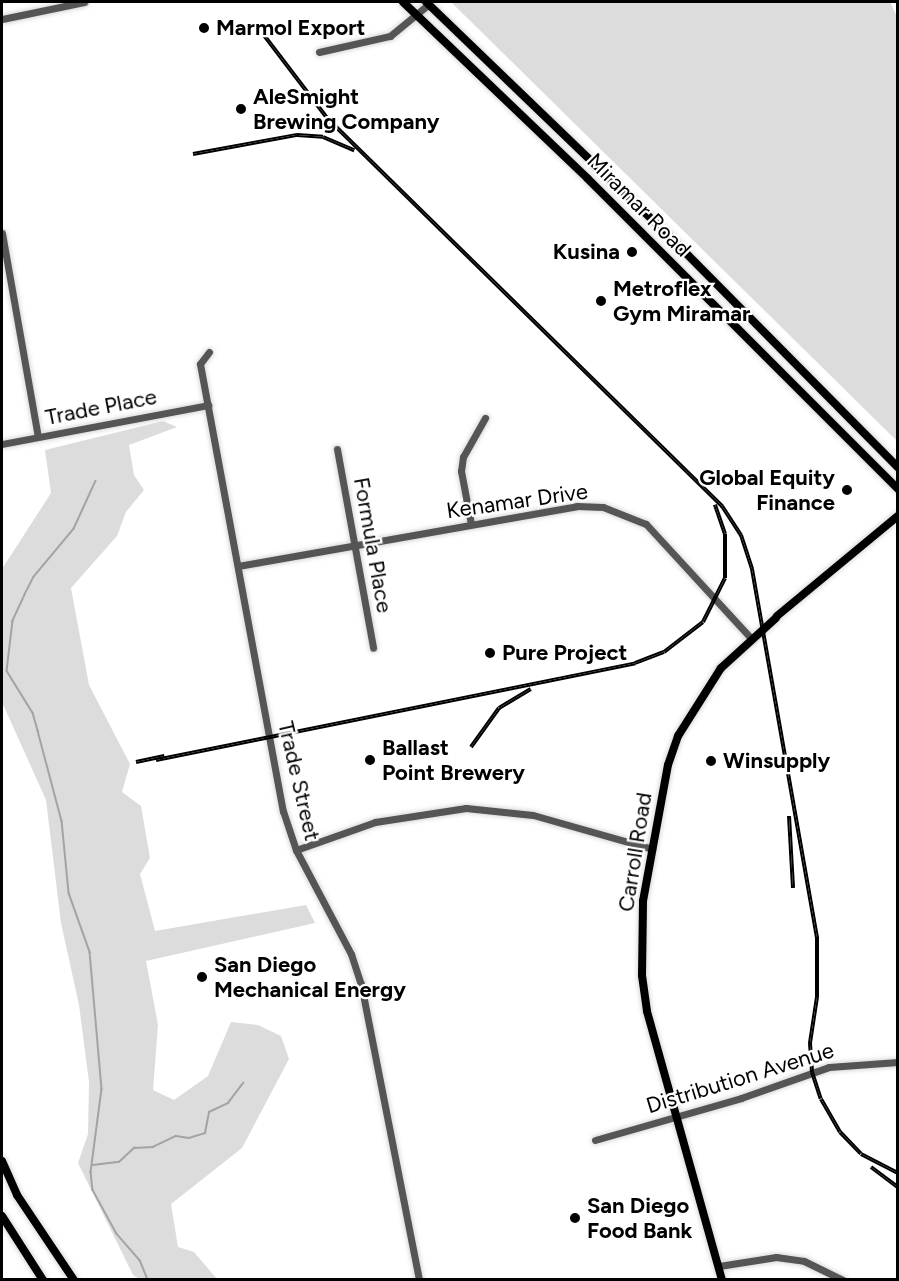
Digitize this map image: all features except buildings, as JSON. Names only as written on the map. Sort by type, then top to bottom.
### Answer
[{"type":"main road","name":"Miramar Road","points":[[403,2],[588,179],[897,489]]},
{"type":"main road","name":"Miramar Road","points":[[428,3],[670,237],[897,467]]},
{"type":"main road","name":"Carroll Road","points":[[723,1280],[650,1027],[642,975],[642,917],[668,765],[678,736],[708,684],[751,638],[897,516]]},
{"type":"main road","points":[[2,1161],[16,1195],[74,1280]]},
{"type":"main road","points":[[2,1216],[43,1280]]},
{"type":"street","points":[[2,19],[84,2]]},
{"type":"street","points":[[319,52],[390,36],[428,3]]},
{"type":"street","points":[[2,233],[38,438]]},
{"type":"street","name":"Trade Street","points":[[209,352],[200,364],[284,811],[296,850],[347,945],[361,984],[419,1280]]},
{"type":"street","name":"Trade Place","points":[[2,444],[208,405]]},
{"type":"street","points":[[471,524],[462,471],[463,457],[484,418]]},
{"type":"street","name":"Formula Place","points":[[337,449],[373,648]]},
{"type":"street","name":"Kenamar Drive","points":[[238,566],[577,506],[626,513],[661,538],[751,638]]},
{"type":"street","points":[[296,850],[375,822],[466,808],[533,815],[652,849]]},
{"type":"street","name":"Distribution Avenue","points":[[595,1140],[676,1117],[829,1067],[897,1062]]},
{"type":"street","points":[[719,1266],[776,1257],[804,1261],[843,1280]]},
{"type":"shaded area","points":[[451,2],[890,2],[898,19],[897,441]]},
{"type":"shaded area","points":[[163,421],[177,427],[129,445],[134,475],[144,490],[126,512],[117,536],[71,588],[89,685],[130,764],[122,792],[141,806],[150,858],[140,874],[155,931],[306,905],[315,923],[146,961],[158,1025],[153,1090],[174,1100],[208,1076],[231,1022],[258,1025],[281,1036],[289,1059],[242,1148],[171,1204],[178,1247],[194,1252],[217,1279],[139,1279],[133,1275],[78,1163],[88,1134],[89,1082],[79,1005],[61,923],[46,800],[2,702],[2,569],[51,493],[45,450]]},
{"type":"waterway","points":[[96,481],[74,529],[34,577],[25,595],[13,621],[7,671],[33,713],[62,821],[69,893],[90,952],[102,1089],[91,1172],[93,1190],[117,1234],[140,1260],[148,1280]]},
{"type":"waterway","points":[[93,1165],[119,1162],[134,1148],[153,1147],[176,1136],[189,1138],[205,1133],[209,1112],[228,1103],[243,1083]]},
{"type":"railway","points":[[260,30],[327,118],[722,506],[741,535],[752,569],[817,937],[817,997],[810,1043],[812,1072],[821,1099],[840,1132],[861,1154],[898,1173]]},
{"type":"railway","points":[[193,154],[297,135],[323,137],[354,150]]},
{"type":"railway","points":[[156,760],[635,663],[664,652],[703,622],[725,578],[725,534],[715,505]]},
{"type":"railway","points":[[471,747],[499,708],[531,689]]},
{"type":"railway","points":[[136,762],[164,756]]},
{"type":"railway","points":[[789,816],[793,888]]},
{"type":"railway","points":[[871,1167],[898,1187]]},
{"type":"place","name":"Marmol Export","points":[[204,28]]},
{"type":"place","name":"AleSmight Brewing Company","points":[[241,109]]},
{"type":"place","name":"Kusina","points":[[632,252]]},
{"type":"place","name":"Metroflex Gym Miramar","points":[[601,301]]},
{"type":"place","name":"Global Equity Finance","points":[[847,490]]},
{"type":"place","name":"Pure Project","points":[[490,653]]},
{"type":"place","name":"Ballast Point Brewery","points":[[370,760]]},
{"type":"place","name":"Winsupply","points":[[711,761]]},
{"type":"place","name":"San Diego Mechanical Energy","points":[[202,977]]},
{"type":"place","name":"San Diego Food Bank","points":[[575,1218]]}]
